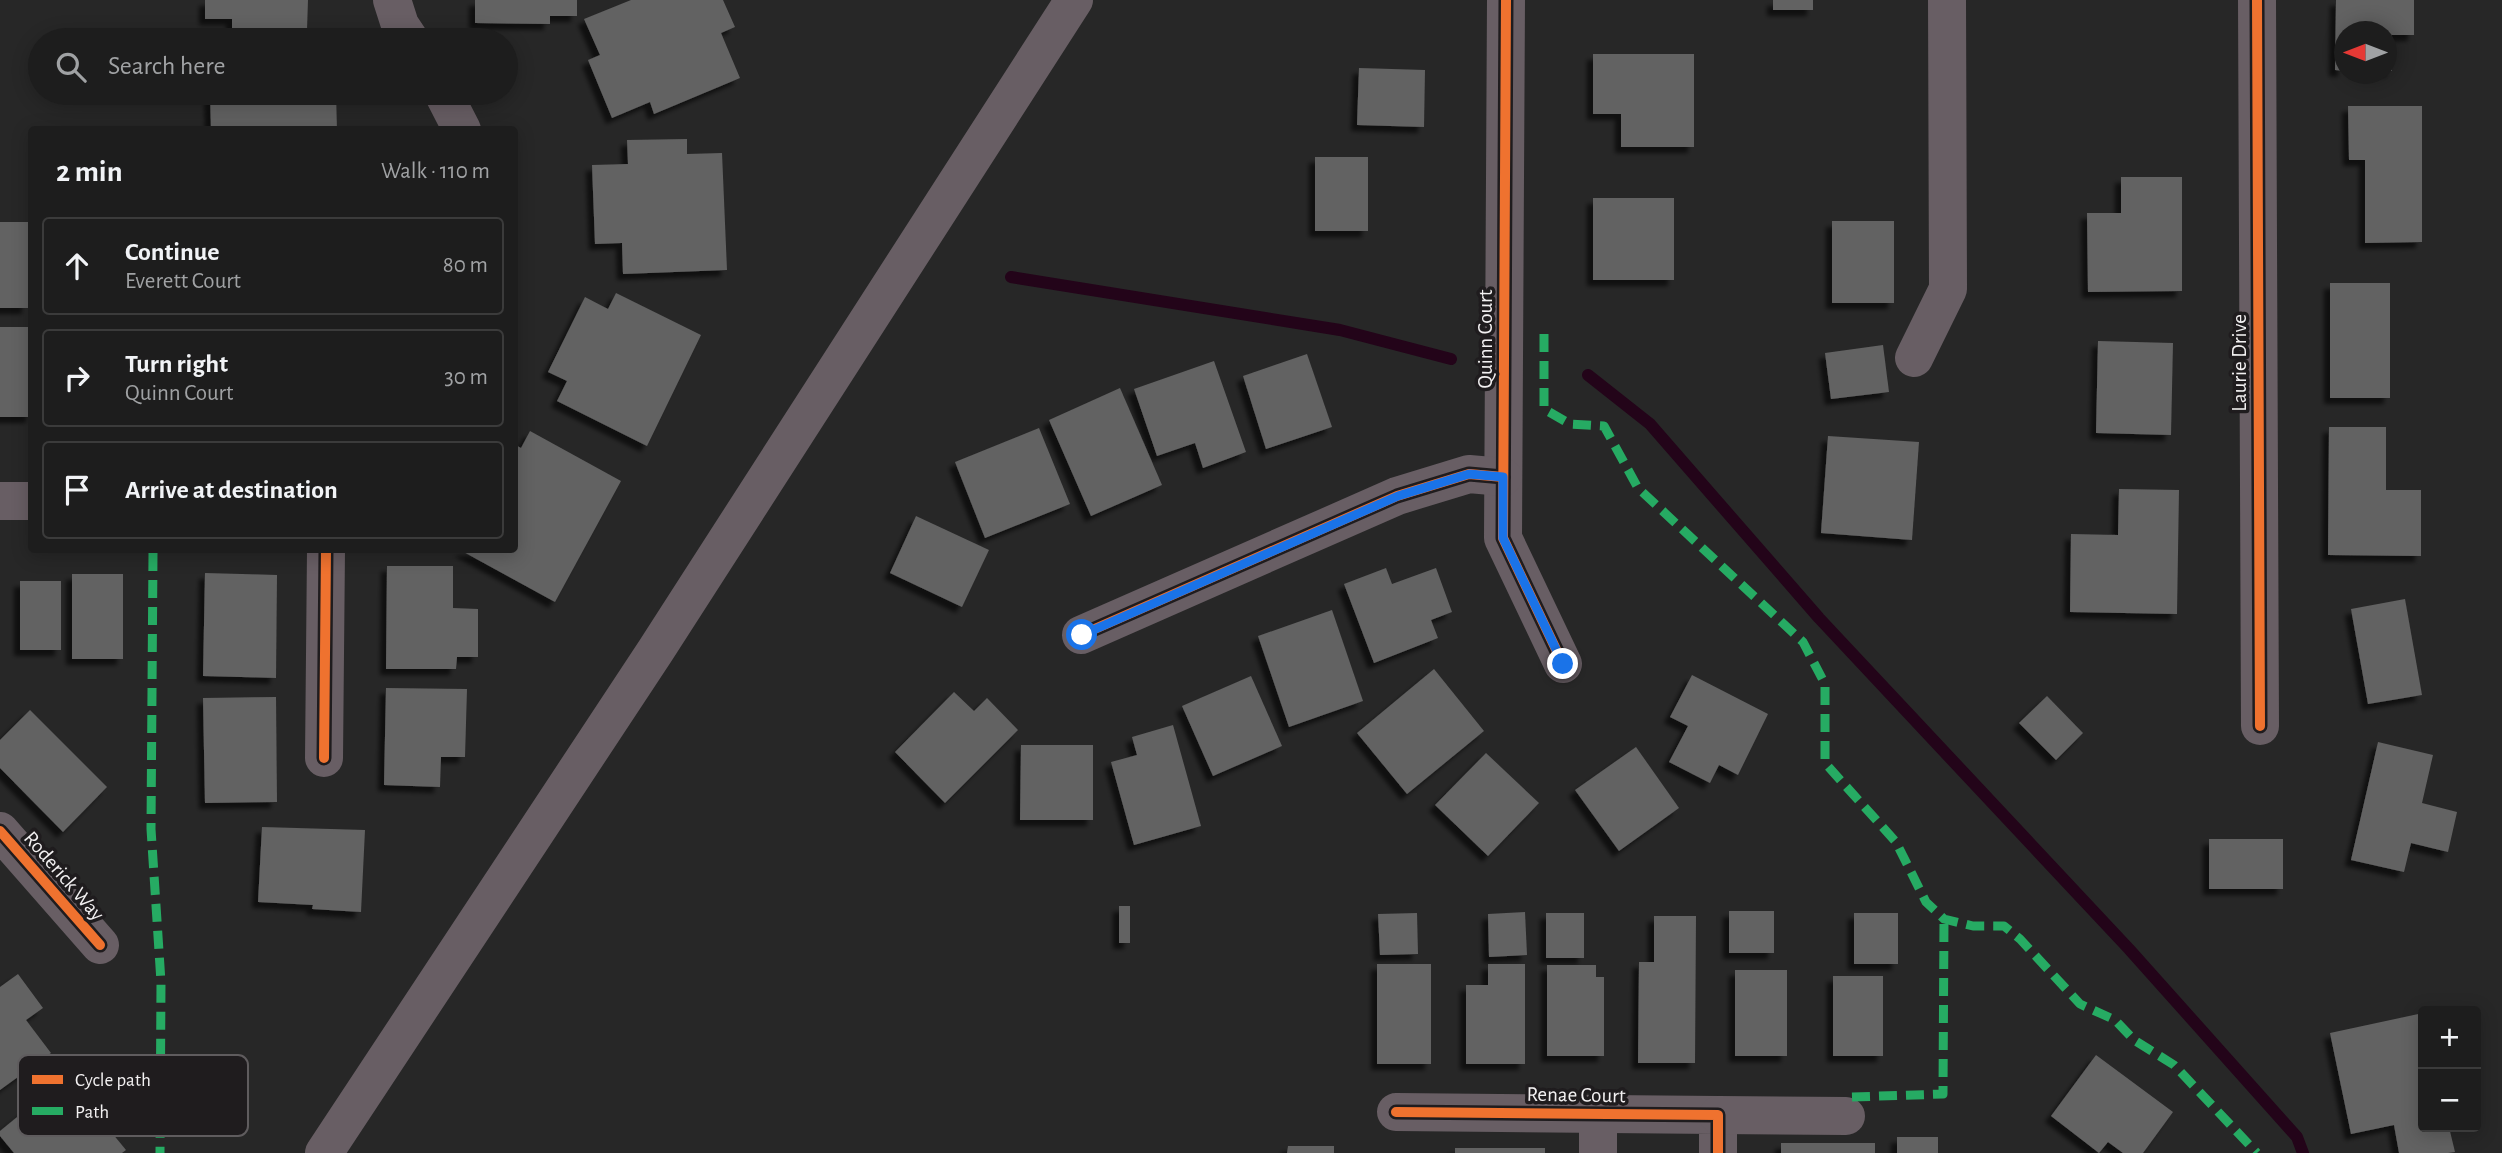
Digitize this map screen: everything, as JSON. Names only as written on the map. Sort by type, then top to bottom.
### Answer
[{"type":"street","points":[[392,0],[402,28]]},
{"type":"street","points":[[324,1153],[656,650],[1074,0]]},
{"type":"street","name":"Quinn Court","points":[[1506,0],[1503,538],[1563,664]]},
{"type":"street","points":[[1914,358],[1948,289],[1947,0]]},
{"type":"street","name":"Laurie Drive","points":[[2257,0],[2260,726]]},
{"type":"street","points":[[449,105],[460,126]]},
{"type":"street","points":[[1082,635],[1398,496],[1469,474],[1503,477]]},
{"type":"street","points":[[0,501],[28,501]]},
{"type":"street","points":[[324,758],[326,553]]},
{"type":"street","name":"Roderick Way","points":[[0,831],[100,945]]},
{"type":"street","name":"Renae Court","points":[[1395,1112],[1846,1116]]},
{"type":"street","name":"Renae Court","points":[[1598,1115],[1598,1153]]},
{"type":"street","points":[[1718,1115],[1718,1153]]},
{"type":"building","points":[[205,0],[308,0],[307,28],[232,28],[232,19],[205,19]]},
{"type":"building","points":[[475,0],[577,0],[577,16],[550,16],[550,24],[475,23]]},
{"type":"building","points":[[631,0],[723,0],[735,27],[721,33],[740,78],[654,114],[650,102],[612,118],[588,60],[600,55],[584,19]]},
{"type":"building","points":[[1773,0],[1813,0],[1813,10],[1773,10]]},
{"type":"building","points":[[2336,0],[2414,0],[2414,35],[2397,35],[2397,21],[2336,21]]},
{"type":"building","points":[[1593,54],[1694,54],[1694,147],[1621,147],[1621,114],[1593,114]]},
{"type":"building","points":[[1359,68],[1425,70],[1424,127],[1357,125]]},
{"type":"building","points":[[210,105],[336,105],[337,126],[211,126]]},
{"type":"building","points":[[2348,106],[2422,106],[2422,242],[2365,243],[2365,160],[2349,160]]},
{"type":"building","points":[[687,139],[687,154],[722,153],[727,270],[623,274],[622,243],[595,244],[592,165],[628,164],[627,140]]},
{"type":"building","points":[[1315,157],[1368,157],[1368,231],[1315,231]]},
{"type":"building","points":[[2121,177],[2182,177],[2182,291],[2088,292],[2087,213],[2121,213]]},
{"type":"building","points":[[1593,198],[1674,198],[1674,280],[1593,280]]},
{"type":"building","points":[[1832,221],[1894,221],[1894,303],[1832,303]]},
{"type":"building","points":[[0,222],[28,222],[28,308],[0,308]]},
{"type":"building","points":[[2330,283],[2390,283],[2390,398],[2330,398]]},
{"type":"building","points":[[616,293],[701,335],[647,446],[557,401],[567,381],[548,372],[585,297],[608,309]]},
{"type":"building","points":[[0,327],[28,327],[28,417],[0,417]]},
{"type":"building","points":[[2098,341],[2173,343],[2171,435],[2096,433]]},
{"type":"building","points":[[1883,345],[1889,392],[1831,399],[1825,353]]},
{"type":"building","points":[[1307,354],[1332,427],[1266,449],[1243,376]]},
{"type":"building","points":[[1214,361],[1246,452],[1203,468],[1195,443],[1157,456],[1134,389]]},
{"type":"building","points":[[1120,388],[1162,485],[1091,516],[1049,420]]},
{"type":"building","points":[[2329,427],[2386,427],[2386,490],[2421,490],[2421,556],[2328,555]]},
{"type":"building","points":[[1039,428],[1070,504],[985,538],[955,462]]},
{"type":"building","points":[[530,431],[621,481],[555,602],[465,553],[518,553],[518,446],[521,448]]},
{"type":"building","points":[[1828,436],[1919,442],[1912,540],[1821,533]]},
{"type":"building","points":[[2119,489],[2179,490],[2177,614],[2070,612],[2071,534],[2118,535]]},
{"type":"building","points":[[916,516],[989,550],[962,607],[890,573]]},
{"type":"building","points":[[387,566],[453,566],[453,608],[478,609],[478,657],[457,657],[456,669],[386,669]]},
{"type":"building","points":[[1386,568],[1392,584],[1436,568],[1452,612],[1431,620],[1438,638],[1374,663],[1344,584]]},
{"type":"building","points":[[205,573],[277,575],[276,678],[203,676]]},
{"type":"building","points":[[72,574],[123,574],[123,659],[72,659]]},
{"type":"building","points":[[20,581],[61,581],[61,650],[20,650]]},
{"type":"building","points":[[2405,599],[2422,695],[2368,704],[2351,609]]},
{"type":"building","points":[[1332,610],[1363,701],[1289,727],[1258,636]]},
{"type":"building","points":[[1434,669],[1484,731],[1407,794],[1357,733]]},
{"type":"building","points":[[1692,675],[1768,714],[1738,775],[1719,765],[1710,783],[1669,762],[1688,726],[1670,717]]},
{"type":"building","points":[[1251,676],[1282,746],[1213,776],[1182,706]]},
{"type":"building","points":[[386,688],[467,689],[465,757],[441,757],[440,787],[384,785]]},
{"type":"building","points":[[954,692],[974,711],[987,698],[1018,730],[945,803],[895,752]]},
{"type":"building","points":[[2047,696],[2083,733],[2056,760],[2019,723]]},
{"type":"building","points":[[276,697],[277,802],[205,803],[203,698]]},
{"type":"building","points":[[30,710],[107,787],[63,832],[0,768],[0,740]]},
{"type":"building","points":[[1173,725],[1201,826],[1134,845],[1111,762],[1137,755],[1132,737]]},
{"type":"building","points":[[2378,742],[2433,755],[2422,803],[2457,812],[2448,852],[2411,843],[2404,872],[2351,860]]},
{"type":"building","points":[[1021,745],[1093,745],[1093,820],[1020,820]]},
{"type":"building","points":[[1636,747],[1679,808],[1619,851],[1575,790]]},
{"type":"building","points":[[1486,753],[1539,803],[1488,856],[1435,805]]},
{"type":"building","points":[[262,827],[365,830],[361,912],[312,909],[313,905],[258,902]]},
{"type":"building","points":[[2209,839],[2283,839],[2283,889],[2209,889]]},
{"type":"building","points":[[1119,906],[1130,906],[1130,943],[1119,943]]},
{"type":"building","points":[[1729,911],[1774,911],[1774,953],[1729,953]]},
{"type":"building","points":[[1525,912],[1527,955],[1489,957],[1488,914]]},
{"type":"building","points":[[1417,913],[1418,954],[1380,955],[1378,914]]},
{"type":"building","points":[[1546,913],[1584,913],[1584,958],[1546,958]]},
{"type":"building","points":[[1854,913],[1898,913],[1898,964],[1854,964]]},
{"type":"building","points":[[1654,916],[1696,916],[1695,1063],[1638,1063],[1639,962],[1654,962]]},
{"type":"building","points":[[1377,964],[1431,964],[1431,1064],[1377,1064]]},
{"type":"building","points":[[1488,964],[1525,964],[1525,1064],[1466,1064],[1466,985],[1488,985]]},
{"type":"building","points":[[1547,965],[1596,965],[1596,977],[1604,977],[1604,1056],[1547,1056]]},
{"type":"building","points":[[1735,970],[1787,970],[1787,1056],[1735,1056]]},
{"type":"building","points":[[18,974],[43,1008],[26,1020],[51,1053],[18,1055],[18,1077],[0,1090],[0,987]]},
{"type":"building","points":[[1833,976],[1883,976],[1883,1056],[1833,1056]]},
{"type":"building","points":[[2418,1014],[2418,1132],[2450,1132],[2455,1152],[2399,1153],[2394,1125],[2351,1134],[2330,1033]]},
{"type":"building","points":[[2096,1055],[2173,1112],[2143,1153],[2123,1153],[2108,1142],[2099,1153],[2051,1116]]},
{"type":"building","points":[[18,1116],[18,1136],[114,1136],[126,1150],[122,1153],[14,1153],[0,1136],[0,1131]]},
{"type":"building","points":[[1897,1137],[1938,1137],[1938,1153],[1897,1153]]},
{"type":"building","points":[[1781,1143],[1875,1143],[1875,1153],[1781,1153]]},
{"type":"building","points":[[1288,1146],[1334,1146],[1334,1153],[1287,1153]]},
{"type":"building","points":[[1455,1148],[1545,1148],[1545,1153],[1455,1153]]},
{"type":"waterway","points":[[1011,277],[1340,330],[1451,359]]},
{"type":"waterway","points":[[1588,375],[1650,424],[1819,618],[2129,949],[2297,1137],[2303,1153]]},
{"type":"marked path","points":[[1544,334],[1544,409],[1570,424],[1604,426],[1638,488],[1803,642],[1825,684],[1825,763],[1896,842],[1926,902],[1944,919],[1973,926],[2004,926],[2020,939],[2080,1004],[2115,1020],[2134,1040],[2174,1065],[2257,1153]]},
{"type":"marked path","points":[[153,553],[151,829],[161,982],[161,1055]]},
{"type":"marked path","points":[[1852,1097],[1943,1094],[1944,919]]},
{"type":"marked path","points":[[160,1136],[160,1153]]},
{"type":"cycle path","points":[[1506,0],[1503,538],[1563,664]]},
{"type":"cycle path","points":[[2257,0],[2260,726]]},
{"type":"cycle path","points":[[1081,635],[1397,496],[1469,474],[1503,477]]},
{"type":"cycle path","points":[[324,758],[326,553]]},
{"type":"cycle path","points":[[0,831],[100,945]]},
{"type":"cycle path","points":[[1396,1112],[1718,1115],[1718,1153]]},
{"type":"route","points":[[1082,635],[1398,496],[1469,474],[1503,477],[1503,538],[1563,664]]}]
